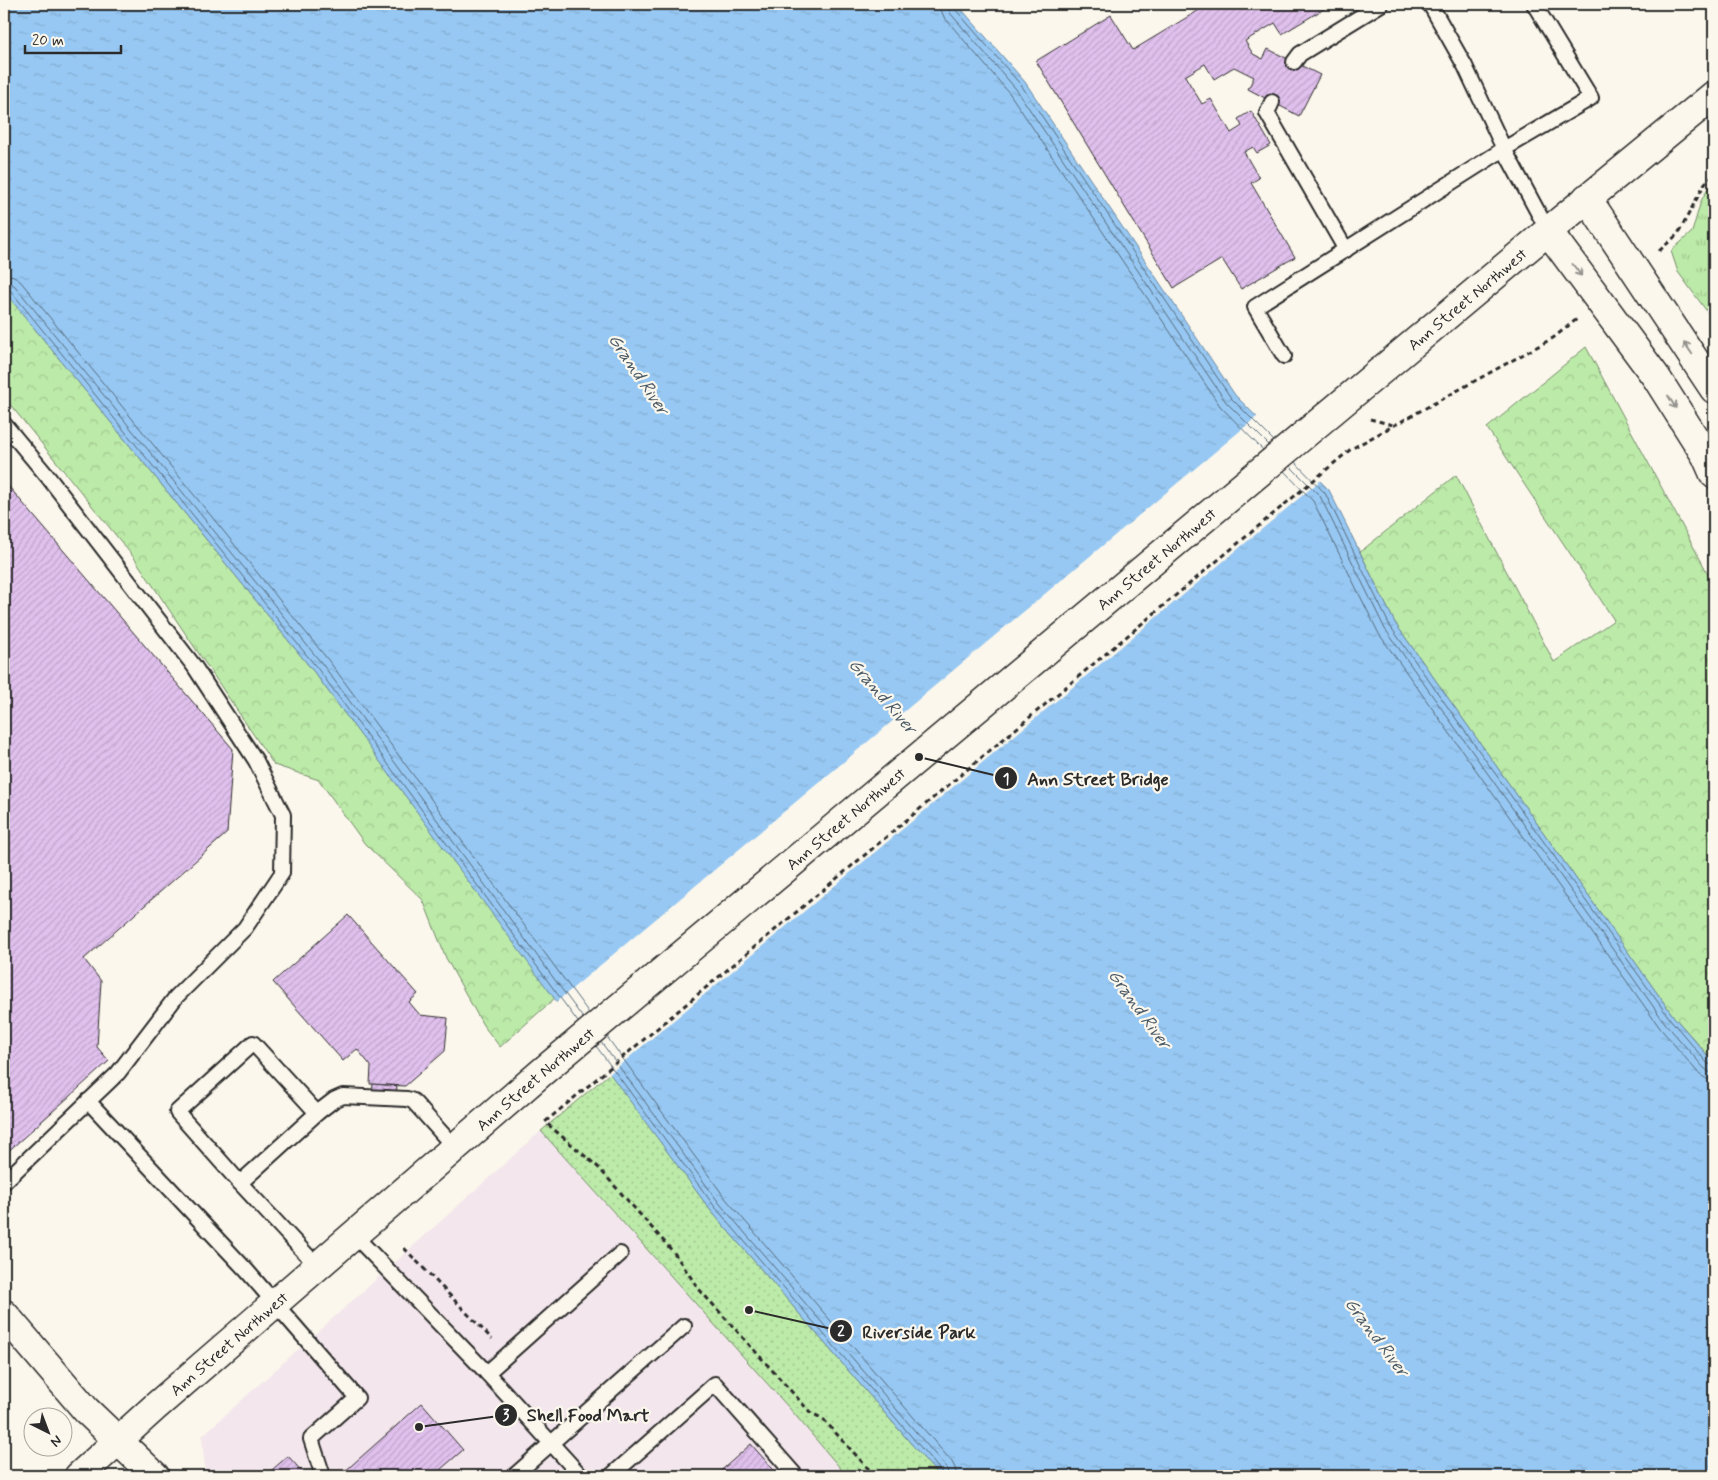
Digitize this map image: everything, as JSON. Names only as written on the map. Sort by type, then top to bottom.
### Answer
[{"type":"main road","name":"Ann Street Northwest","points":[[79,1476],[542,1072],[1587,198],[1714,95]]},
{"type":"main road","points":[[1587,198],[1714,389]]},
{"type":"main road","points":[[1548,231],[1656,377],[1706,456],[1714,474]]},
{"type":"main road","points":[[4,1314],[86,1410],[155,1476]]},
{"type":"lane","points":[[1294,62],[1300,54],[1380,4]]},
{"type":"lane","points":[[1430,4],[1465,66],[1504,149],[1548,231]]},
{"type":"lane","points":[[1284,356],[1255,307],[1504,149],[1591,98],[1534,4]]},
{"type":"lane","points":[[1272,102],[1267,113],[1346,250]]},
{"type":"lane","points":[[4,424],[48,476],[194,666],[256,760],[283,815],[282,873],[245,928],[176,998],[118,1073],[4,1182]]},
{"type":"lane","points":[[317,1113],[253,1043],[177,1112],[318,1267]]},
{"type":"lane","points":[[240,1183],[317,1113],[334,1100],[343,1096],[407,1098],[417,1104],[455,1148]]},
{"type":"lane","points":[[88,1101],[247,1271],[357,1398],[312,1439],[323,1476]]},
{"type":"lane","points":[[354,1235],[487,1373],[580,1476]]},
{"type":"lane","points":[[487,1373],[620,1254]]},
{"type":"lane","points":[[514,1476],[684,1326]]},
{"type":"lane","points":[[611,1476],[715,1384],[796,1476]]},
{"type":"path","points":[[1678,234],[1705,183],[1714,175]]},
{"type":"path","points":[[875,1476],[824,1419],[810,1412],[698,1288],[675,1254],[598,1167],[545,1122],[1351,449],[1553,338]]},
{"type":"path","points":[[404,1248],[507,1355]]},
{"type":"shaded area","points":[[541,1131],[790,1409],[847,1476],[210,1476],[205,1471],[202,1436]]},
{"type":"green space","points":[[1714,184],[1714,321],[1678,272],[1671,251],[1692,232],[1701,201],[1708,188]]},
{"type":"green space","points":[[4,291],[314,672],[555,998],[500,1047],[483,1025],[446,958],[423,900],[365,844],[319,780],[274,765],[135,559],[4,397]]},
{"type":"green space","points":[[1586,347],[1714,585],[1714,1062],[1674,1017],[1395,623],[1360,552],[1456,475],[1554,662],[1614,620],[1487,428]]},
{"type":"green space","points":[[610,1073],[711,1211],[939,1476],[847,1476],[790,1409],[541,1131]]},
{"type":"water","name":"Grand River","points":[[4,4],[957,4],[1025,82],[1235,395],[1329,490],[1395,623],[1674,1017],[1714,1063],[1714,1476],[939,1476],[711,1211],[314,672],[4,291]]},
{"type":"pier","points":[[1259,415],[1322,479],[608,1075],[555,1003]]},
{"type":"building","points":[[1209,4],[1332,4],[1282,34],[1275,23],[1245,41],[1253,54],[1263,59],[1268,49],[1320,75],[1299,116],[1248,89],[1254,77],[1234,67],[1214,79],[1205,64],[1185,76],[1202,104],[1211,99],[1231,133],[1242,126],[1238,119],[1251,111],[1271,145],[1257,153],[1253,147],[1244,152],[1259,178],[1251,183],[1295,257],[1241,289],[1222,259],[1174,288],[1036,61],[1111,15],[1133,50]]},
{"type":"building","points":[[4,481],[233,749],[227,833],[84,959],[101,981],[97,1047],[109,1061],[4,1155]]},
{"type":"building","points":[[348,915],[418,994],[409,1002],[420,1015],[448,1018],[445,1051],[405,1086],[370,1084],[371,1066],[357,1049],[343,1061],[273,982]]},
{"type":"building","points":[[373,1084],[397,1086],[395,1106],[371,1105]]},
{"type":"building","points":[[422,1403],[463,1450],[433,1476],[343,1476],[343,1473]]},
{"type":"building","points":[[751,1444],[779,1476],[715,1476]]},
{"type":"building","points":[[288,1456],[306,1476],[265,1476]]},
{"type":"place","name":"Ann Street Bridge","points":[[919,757]]},
{"type":"place","name":"Riverside Park","points":[[749,1310]]},
{"type":"place","name":"Shell Food Mart","points":[[419,1427]]}]
